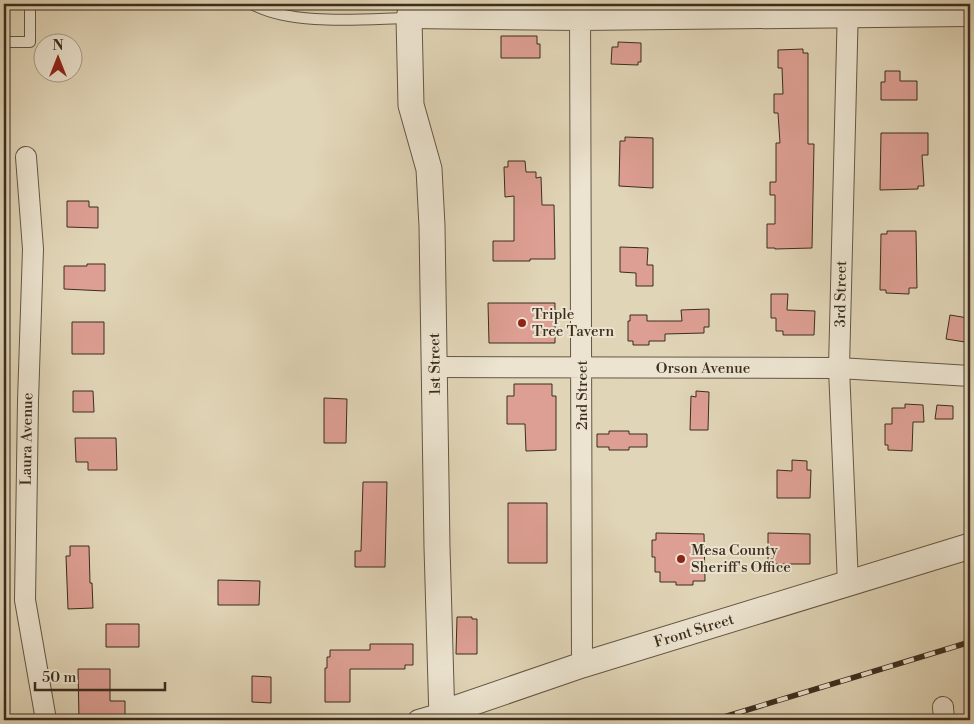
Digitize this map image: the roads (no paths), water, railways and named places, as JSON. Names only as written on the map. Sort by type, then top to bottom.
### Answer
[{"type":"street","points":[[408,9],[580,12],[848,10],[970,16]]},
{"type":"street","name":"1st Street","points":[[408,9],[411,105],[426,156],[430,182],[442,717]]},
{"type":"street","name":"3rd Street","points":[[848,10],[839,368],[848,584]]},
{"type":"street","name":"2nd Street","points":[[580,12],[582,665]]},
{"type":"street","name":"Laura Avenue","points":[[26,157],[32,249],[25,600],[46,720]]},
{"type":"street","name":"Orson Avenue","points":[[435,367],[839,368],[970,376]]},
{"type":"street","name":"Front Street","points":[[418,720],[442,717],[582,665],[970,546]]},
{"type":"lane","points":[[4,42],[30,42],[30,4]]},
{"type":"lane","points":[[252,4],[278,14],[297,18],[408,9]]},
{"type":"railway","points":[[714,720],[970,642]]},
{"type":"place","name":"Triple Tree Tavern","points":[[522,323]]},
{"type":"place","name":"Mesa County Sheriff's Office","points":[[681,559]]}]
